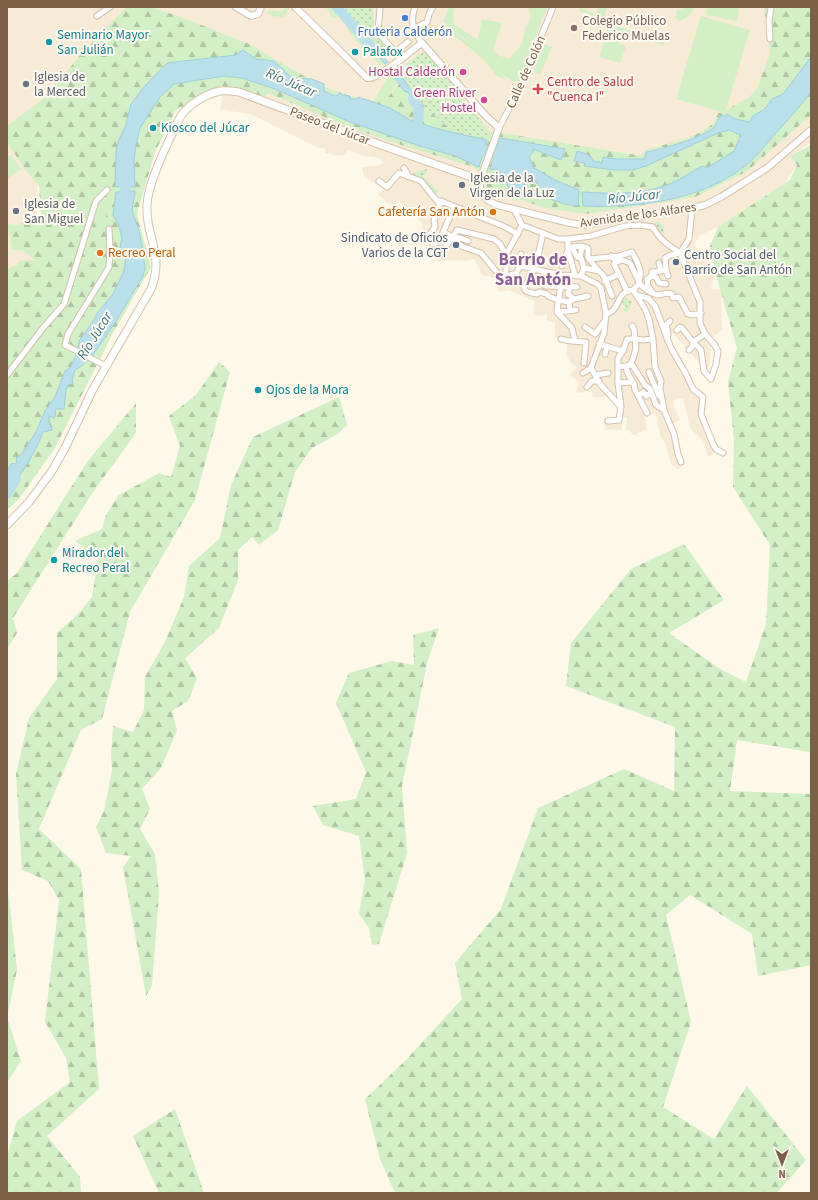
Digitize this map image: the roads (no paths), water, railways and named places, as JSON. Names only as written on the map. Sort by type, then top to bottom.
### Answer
[{"type":"main road","name":"Paseo del Júcar","points":[[106,366],[148,295],[154,279],[156,263],[147,218],[148,195],[170,139],[183,112],[194,103],[212,93],[222,90],[234,91],[251,96],[381,145],[480,178]]},
{"type":"main road","points":[[7,524],[34,496],[55,466],[106,366]]},
{"type":"street","points":[[97,16],[110,7]]},
{"type":"street","points":[[236,7],[251,16],[258,14],[261,7]]},
{"type":"street","points":[[294,7],[366,77],[370,79],[380,74],[422,43]]},
{"type":"street","points":[[380,7],[378,33],[395,52],[408,42]]},
{"type":"street","points":[[415,7],[412,18],[416,35],[485,115],[499,128]]},
{"type":"street","points":[[414,29],[427,22],[433,7]]},
{"type":"street","name":"Calle de Colón","points":[[480,178],[499,128],[521,86],[554,7]]},
{"type":"street","points":[[770,39],[769,21],[771,7]]},
{"type":"street","name":"Avenida de los Alfares","points":[[480,178],[480,188],[485,198],[497,205],[560,222],[582,225],[705,205],[716,200],[767,168],[811,130]]},
{"type":"street","points":[[404,168],[409,177]]},
{"type":"street","points":[[379,181],[387,187],[399,173],[421,181],[437,201],[441,201],[454,208],[503,226],[518,234]]},
{"type":"street","points":[[7,375],[43,328],[64,304],[96,202],[107,190]]},
{"type":"street","points":[[430,234],[435,227],[434,220],[441,201]]},
{"type":"street","points":[[433,244],[436,244],[439,241],[454,208]]},
{"type":"street","points":[[668,276],[666,270],[666,258],[680,253],[689,238],[692,208]]},
{"type":"street","points":[[514,210],[522,225],[558,239],[591,236],[625,226],[639,225],[653,227],[658,236],[680,253],[700,302],[700,323],[705,334],[718,351],[711,380],[704,371],[701,350],[682,328],[680,327],[677,330]]},
{"type":"street","points":[[504,279],[506,255],[522,225]]},
{"type":"street","points":[[106,366],[67,346],[68,334],[109,267],[109,229]]},
{"type":"street","points":[[446,246],[453,238],[457,230],[494,239],[500,244],[506,255]]},
{"type":"street","points":[[443,232],[453,238],[461,246],[481,253],[504,279]]},
{"type":"street","points":[[543,233],[534,269],[530,280],[524,287],[525,290],[537,294],[539,292],[547,294],[548,296],[558,300],[571,300],[588,296]]},
{"type":"street","points":[[453,238],[460,238],[468,241]]},
{"type":"street","points":[[568,239],[578,275]]},
{"type":"street","points":[[570,248],[582,246],[588,248],[588,258],[607,283],[612,296]]},
{"type":"street","points":[[582,246],[580,258],[584,268]]},
{"type":"street","points":[[570,248],[577,257],[590,259],[619,256],[632,252],[640,268],[641,277],[639,284],[630,291],[623,293],[614,310],[606,314]]},
{"type":"street","points":[[562,266],[570,248]]},
{"type":"street","points":[[520,266],[517,264],[521,254]]},
{"type":"street","points":[[611,256],[617,262]]},
{"type":"street","points":[[701,314],[688,314],[679,297],[673,298],[672,294],[669,293],[659,295],[642,288],[630,263],[622,260],[614,264],[630,291],[636,295],[648,298],[655,306],[667,340],[693,389],[703,397],[702,414],[713,444],[716,449],[723,453]]},
{"type":"street","points":[[660,263],[660,271]]},
{"type":"street","points":[[504,279],[512,274],[516,274],[520,266]]},
{"type":"street","points":[[520,266],[560,275],[578,275],[597,284],[601,288],[606,314],[604,333],[591,368],[583,373]]},
{"type":"street","points":[[578,275],[584,268]]},
{"type":"street","points":[[584,268],[599,271]]},
{"type":"street","points":[[654,293],[648,286],[648,279],[652,276],[652,272],[666,270]]},
{"type":"street","points":[[601,288],[619,274]]},
{"type":"street","points":[[560,275],[562,287],[558,300],[557,312],[572,328],[575,341]]},
{"type":"street","points":[[652,276],[656,276],[659,283],[666,284]]},
{"type":"street","points":[[545,286],[570,288],[577,287]]},
{"type":"street","points":[[570,288],[568,294],[571,300],[570,310]]},
{"type":"street","points":[[651,301],[654,293]]},
{"type":"street","points":[[636,295],[649,319],[653,339],[655,367],[661,380],[660,388],[664,410],[674,434],[678,454],[682,462]]},
{"type":"street","points":[[557,312],[576,310]]},
{"type":"street","points":[[585,326],[595,334],[606,320]]},
{"type":"street","points":[[667,340],[668,334],[666,325],[670,321]]},
{"type":"street","points":[[632,326],[634,329],[634,339],[636,344],[635,353],[628,364],[627,372],[647,413]]},
{"type":"street","points":[[689,350],[692,347],[693,342],[705,334]]},
{"type":"street","points":[[560,339],[570,342],[586,342],[584,363]]},
{"type":"street","points":[[608,421],[619,420],[621,407],[618,383],[618,358],[623,351],[627,339],[653,339]]},
{"type":"street","points":[[599,344],[623,351]]},
{"type":"street","points":[[605,354],[608,347]]},
{"type":"street","points":[[618,367],[628,364]]},
{"type":"street","points":[[628,364],[650,389],[656,405],[664,410]]},
{"type":"street","points":[[591,368],[600,384],[621,407]]},
{"type":"street","points":[[649,372],[662,400]]},
{"type":"street","points":[[596,375],[608,373]]},
{"type":"street","points":[[587,387],[592,381],[599,380]]},
{"type":"street","points":[[618,383],[632,382]]},
{"type":"street","points":[[639,395],[643,392],[646,396],[651,393]]},
{"type":"water","points":[[336,7],[340,7],[360,31],[358,33]]},
{"type":"water","points":[[362,34],[388,62],[385,64],[360,36]]},
{"type":"water","points":[[243,50],[256,59],[274,61],[292,78],[312,79],[324,84],[324,91],[335,96],[340,92],[342,95],[350,96],[350,99],[358,99],[358,97],[390,108],[412,121],[446,131],[487,140],[479,167],[455,156],[417,145],[350,122],[275,89],[242,78],[224,76],[174,84],[160,97],[140,128],[134,159],[135,187],[115,187],[116,152],[118,142],[126,125],[131,104],[144,87],[167,63],[236,55]]},
{"type":"water","points":[[811,57],[811,92],[754,158],[726,179],[688,195],[646,204],[625,206],[583,206],[582,192],[628,193],[650,190],[672,183],[702,166],[707,168],[734,151],[741,135],[729,130],[718,133],[646,166],[633,170],[614,170],[584,166],[585,163],[574,161],[577,151],[589,155],[593,161],[602,163],[603,157],[616,159],[645,159],[646,152],[682,142],[709,131],[715,126],[720,116],[726,116],[727,114],[735,119],[749,122],[753,116],[765,109],[772,99],[783,94]]},
{"type":"water","points":[[396,69],[413,94],[420,111],[417,111],[408,92],[404,91],[391,73]]},
{"type":"water","points":[[500,138],[565,149],[561,160],[533,149],[533,152],[529,157],[534,168],[557,181],[579,190],[578,206],[565,204],[544,197],[541,188],[536,182],[525,184],[518,192],[509,188],[499,170],[490,169]]},
{"type":"water","points":[[135,191],[132,210],[139,231],[143,253],[145,268],[143,276],[116,321],[93,355],[78,348],[79,341],[93,322],[98,312],[113,294],[124,271],[126,257],[120,246],[122,238],[118,223],[113,215],[116,192]]},
{"type":"water","points":[[76,352],[88,360],[75,370],[72,379],[73,384],[68,385],[66,390],[64,409],[56,409],[56,415],[54,418],[49,416],[49,423],[52,430],[43,432],[32,456],[7,494],[7,471],[12,463],[15,464],[17,462],[16,458],[21,455],[36,432],[45,411],[55,397],[65,371],[70,368]]},
{"type":"waterway","points":[[337,7],[370,45]]},
{"type":"waterway","points":[[413,99],[419,109],[417,135]]},
{"type":"waterway","name":"Río Júcar","points":[[471,148],[509,156]]},
{"type":"waterway","name":"Río Júcar","points":[[127,174],[125,194],[127,205]]},
{"type":"waterway","name":"Río Júcar","points":[[7,494],[16,479]]},
{"type":"place","name":"Fruteria Calderón","points":[[405,18]]},
{"type":"place","name":"Colegio Público Federico Muelas","points":[[574,28]]},
{"type":"place","name":"Seminario Mayor San Julián","points":[[49,42]]},
{"type":"place","name":"Palafox","points":[[355,52]]},
{"type":"place","name":"Hostal Calderón","points":[[463,72]]},
{"type":"place","name":"Iglesia de la Merced","points":[[26,84]]},
{"type":"place","name":"Centro de Salud \"Cuenca I\"","points":[[538,89]]},
{"type":"place","name":"Green River Hostel","points":[[484,100]]},
{"type":"place","name":"Kiosco del Júcar","points":[[153,128]]},
{"type":"place","name":"Iglesia de la Virgen de la Luz","points":[[462,185]]},
{"type":"place","name":"Iglesia de San Miguel","points":[[16,211]]},
{"type":"place","name":"Cafetería San Antón","points":[[493,212]]},
{"type":"place","name":"Sindicato de Oficios Varios de la CGT","points":[[456,245]]},
{"type":"place","name":"Recreo Peral","points":[[100,253]]},
{"type":"place","name":"Centro Social del Barrio de San Antón","points":[[676,262]]},
{"type":"place","name":"Ojos de la Mora","points":[[258,390]]},
{"type":"place","name":"Mirador del Recreo Peral","points":[[54,560]]},
{"type":"district","name":"Barrio de San Antón","points":[[533,270]]}]
